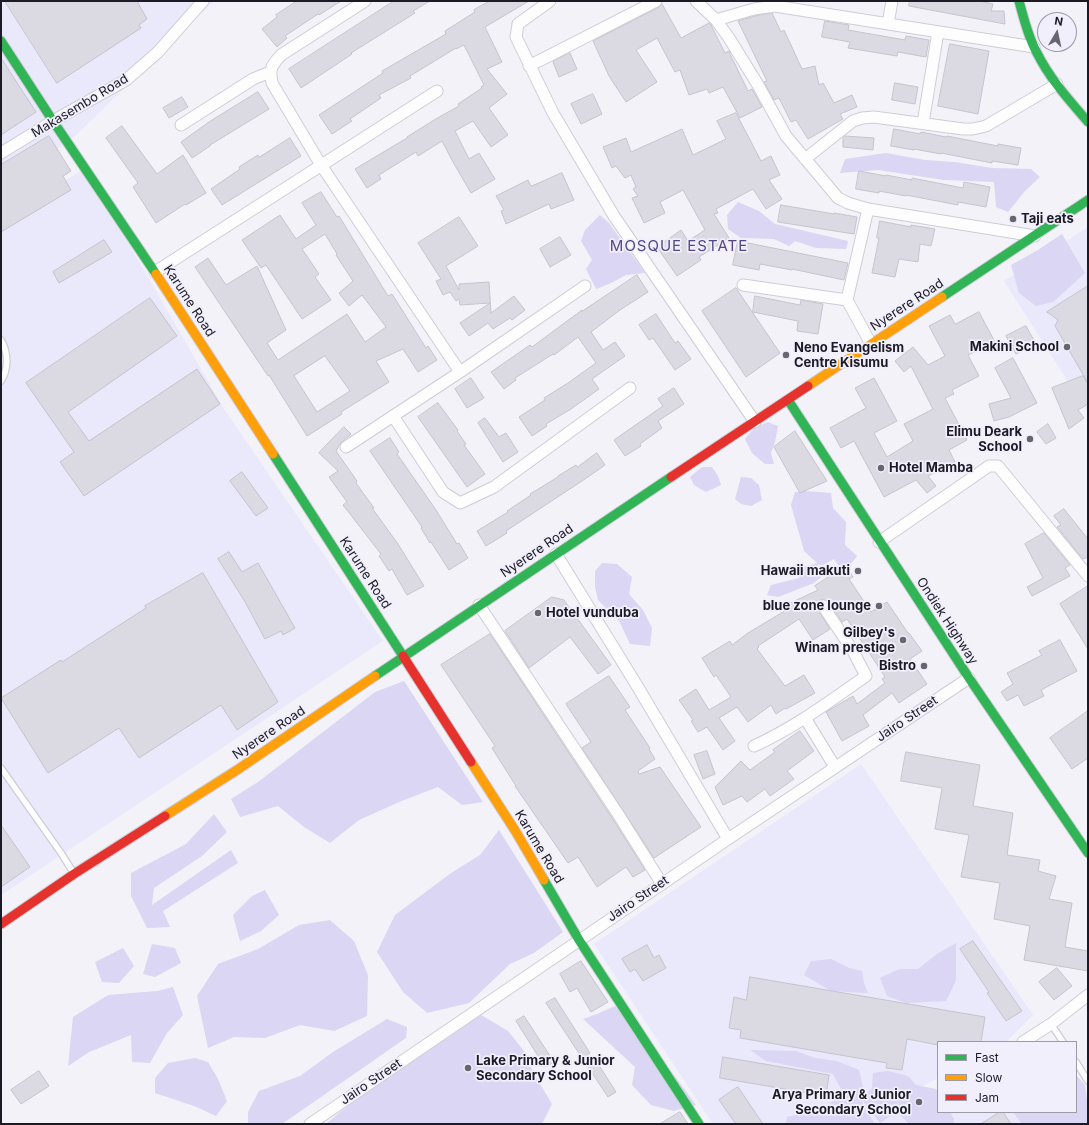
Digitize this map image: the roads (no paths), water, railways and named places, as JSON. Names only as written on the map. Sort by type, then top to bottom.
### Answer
[{"type":"main road","points":[[1019,1],[1034,47],[1040,58],[1057,84],[1088,122]]},
{"type":"main road","name":"Karume Road","points":[[1,41],[155,272],[516,832],[579,940],[699,1124]]},
{"type":"main road","name":"Nyerere Road","points":[[1,924],[74,874],[237,770],[479,605],[1088,200]]},
{"type":"main road","name":"Ondiek Highway","points":[[788,400],[968,678],[1088,853]]},
{"type":"street","name":"Makasembo Road","points":[[1,153],[53,121],[126,80],[158,52],[203,1]]},
{"type":"street","points":[[365,1],[281,55],[274,62],[270,72],[272,83],[321,165],[460,372]]},
{"type":"street","points":[[550,1],[518,24],[516,37],[529,66],[553,113],[614,216],[755,422]]},
{"type":"street","points":[[529,66],[656,1]]},
{"type":"street","points":[[696,1],[716,20],[729,38],[758,85],[786,136],[838,198],[848,203],[868,209],[1035,236]]},
{"type":"street","points":[[888,24],[892,1]]},
{"type":"street","points":[[716,20],[758,8],[775,6],[1034,47]]},
{"type":"street","points":[[923,123],[938,32]]},
{"type":"street","points":[[181,125],[253,80],[270,72]]},
{"type":"street","points":[[805,159],[853,121],[862,118],[874,117],[963,129],[979,128],[986,126],[1057,84]]},
{"type":"street","points":[[155,272],[437,91]]},
{"type":"street","points":[[868,209],[847,300],[871,344]]},
{"type":"street","points":[[743,285],[847,300]]},
{"type":"street","points":[[346,447],[460,372],[585,286]]},
{"type":"street","points":[[393,416],[443,492],[460,503],[494,487],[630,388]]},
{"type":"street","points":[[880,542],[989,466],[998,466],[1088,576]]},
{"type":"street","points":[[556,554],[639,689],[728,839]]},
{"type":"street","points":[[479,605],[601,788],[662,884]]},
{"type":"street","points":[[754,746],[766,741],[805,718],[866,676],[853,651],[823,606]]},
{"type":"street","name":"Jairo Street","points":[[310,1124],[728,839],[968,678]]},
{"type":"street","points":[[805,718],[835,767]]},
{"type":"street","points":[[1025,1041],[1051,1024],[1088,995]]},
{"type":"lane","points":[[1,340],[5,346],[7,363],[1,381]]},
{"type":"lane","points":[[1,768],[61,853],[74,874]]},
{"type":"lane","points":[[1051,1024],[1062,1041]]},
{"type":"lane","points":[[1077,1064],[1088,1081]]},
{"type":"place","name":"Taji eats","points":[[1013,219]]},
{"type":"place","name":"Makini School","points":[[1067,347]]},
{"type":"place","name":"Neno Evangelism Centre Kisumu","points":[[786,355]]},
{"type":"place","name":"Elimu Deark School","points":[[1030,439]]},
{"type":"place","name":"Hotel Mamba","points":[[881,468]]},
{"type":"place","name":"Hawaii makuti","points":[[858,571]]},
{"type":"place","name":"blue zone lounge","points":[[879,606]]},
{"type":"place","name":"Hotel vunduba","points":[[538,613]]},
{"type":"place","name":"Gilbey's Winam prestige","points":[[903,640]]},
{"type":"place","name":"Bistro","points":[[924,666]]},
{"type":"place","name":"Lake Primary & Junior Secondary School","points":[[468,1068]]},
{"type":"place","name":"Arya Primary & Junior Secondary School","points":[[919,1102]]},
{"type":"district","name":"MOSQUE ESTATE","points":[[679,246]]}]
